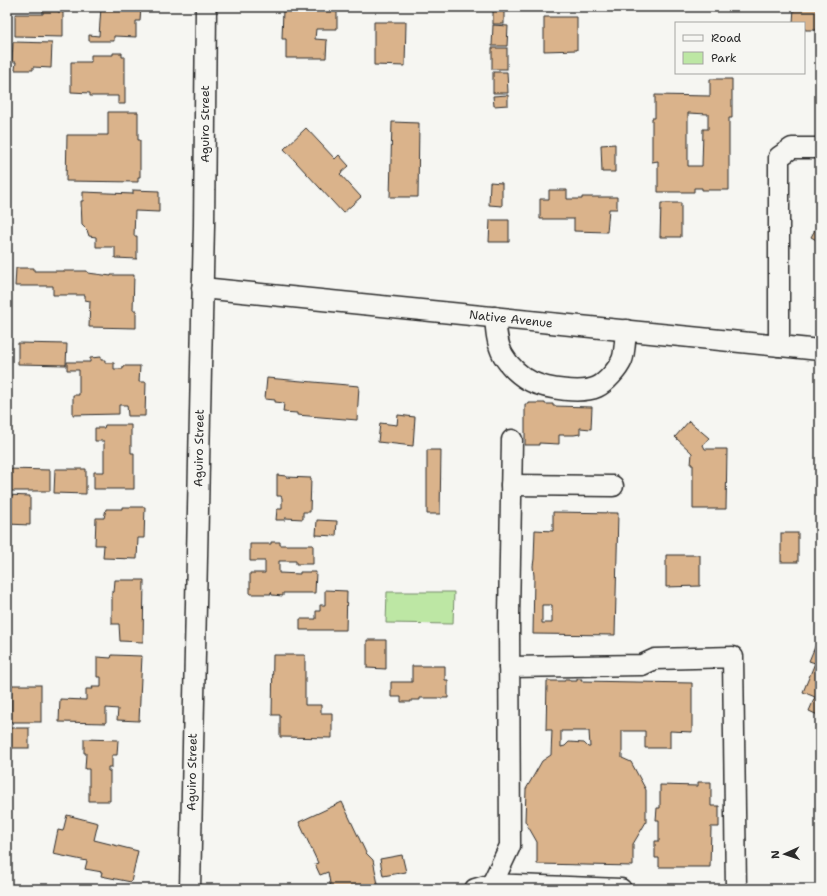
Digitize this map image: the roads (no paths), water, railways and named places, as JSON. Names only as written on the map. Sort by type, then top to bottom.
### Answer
[{"type":"street","name":"Aguiro Street","points":[[190,889],[206,7]]},
{"type":"street","points":[[779,346],[780,157],[792,148],[820,148]]},
{"type":"street","name":"Native Avenue","points":[[202,288],[820,350]]},
{"type":"street","points":[[495,317],[498,343],[504,356],[516,372],[531,382],[554,389],[579,390],[597,387],[608,380],[622,360],[626,330]]},
{"type":"street","points":[[512,440],[509,667],[510,846],[487,888],[620,889]]},
{"type":"street","points":[[511,485],[613,486]]},
{"type":"street","points":[[509,667],[642,665],[655,659],[733,657],[736,889]]}]
